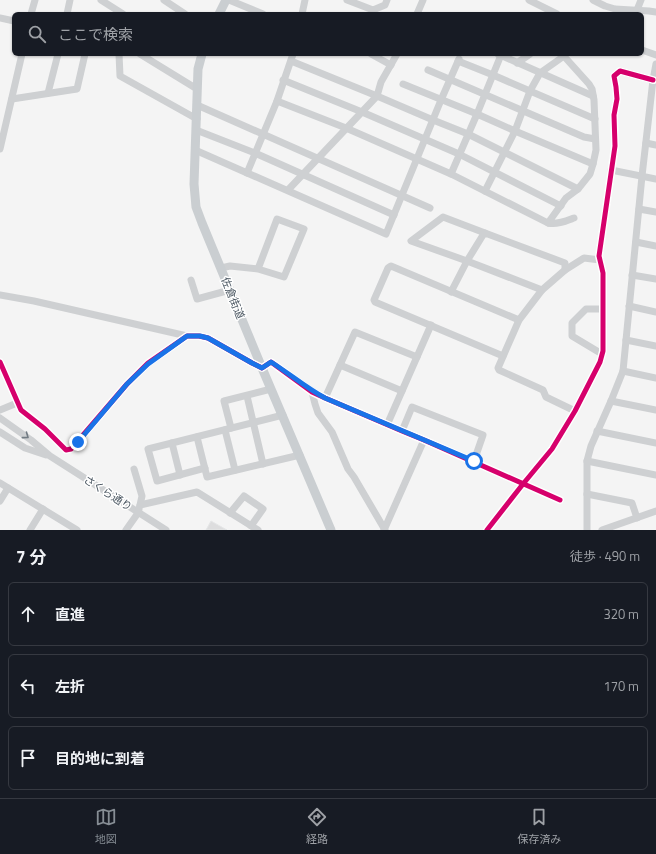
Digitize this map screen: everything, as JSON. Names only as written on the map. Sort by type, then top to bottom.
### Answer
[{"type":"main road","points":[[220,12],[226,0]]},
{"type":"main road","name":"佐倉街道","points":[[199,56],[194,184],[196,207],[262,368],[332,530]]},
{"type":"street","points":[[32,12],[35,0]]},
{"type":"street","points":[[67,12],[70,0]]},
{"type":"street","points":[[101,0],[120,12]]},
{"type":"street","points":[[164,0],[182,12]]},
{"type":"street","points":[[229,0],[258,12]]},
{"type":"street","points":[[302,12],[305,0]]},
{"type":"street","points":[[350,1],[373,12],[385,5],[387,0]]},
{"type":"street","points":[[417,12],[423,0]]},
{"type":"street","points":[[529,0],[553,12]]},
{"type":"street","points":[[637,10],[641,0]]},
{"type":"street","points":[[597,1],[615,9],[656,12]]},
{"type":"street","points":[[0,18],[12,21]]},
{"type":"street","points":[[644,51],[656,54]]},
{"type":"street","points":[[0,149],[22,56]]},
{"type":"street","points":[[48,93],[57,56]]},
{"type":"street","points":[[12,99],[77,89],[85,56]]},
{"type":"street","points":[[119,56],[120,76],[197,119]]},
{"type":"street","points":[[143,56],[197,89]]},
{"type":"street","points":[[375,56],[391,65]]},
{"type":"street","points":[[288,190],[377,96],[382,82],[396,56]]},
{"type":"street","points":[[451,174],[493,75],[499,56]]},
{"type":"street","points":[[502,56],[593,96]]},
{"type":"street","points":[[517,62],[527,56]]},
{"type":"street","points":[[485,191],[515,131],[530,91],[540,73],[562,56]]},
{"type":"street","points":[[548,224],[566,198],[578,189],[590,174],[596,150],[592,89],[564,56]]},
{"type":"street","points":[[247,173],[277,101],[283,80],[292,58],[468,134],[578,189]]},
{"type":"street","points":[[195,150],[386,234],[458,60],[594,119]]},
{"type":"street","points":[[587,530],[587,461],[597,431],[623,372],[642,176],[646,143],[653,111],[653,80],[656,64]]},
{"type":"street","points":[[428,70],[584,137],[595,139]]},
{"type":"street","points":[[487,530],[552,449],[575,411],[600,362],[602,354],[603,273],[599,256],[615,146],[614,115],[617,99],[614,76],[620,72],[653,80]]},
{"type":"street","points":[[283,80],[426,139],[459,154],[561,206]]},
{"type":"street","points":[[403,84],[593,164]]},
{"type":"street","points":[[277,101],[346,128],[451,174],[548,224],[554,225],[574,218]]},
{"type":"street","points":[[197,105],[402,194],[430,208]]},
{"type":"street","points":[[196,130],[255,153],[394,215]]},
{"type":"street","points":[[646,143],[656,145]]},
{"type":"street","points":[[611,170],[656,179]]},
{"type":"street","points":[[639,209],[656,212]]},
{"type":"street","points":[[542,290],[467,261],[411,242],[443,216],[565,263],[565,270]]},
{"type":"street","points":[[221,268],[230,266],[258,269],[284,277],[304,229],[277,219],[258,269]]},
{"type":"street","points":[[451,292],[467,261],[485,233]]},
{"type":"street","points":[[636,242],[656,246]]},
{"type":"street","points":[[575,411],[546,398],[543,390],[499,370],[498,368],[519,320],[542,290],[565,270],[584,258],[600,260]]},
{"type":"street","points":[[503,356],[375,302],[374,300],[388,268],[391,266],[519,320]]},
{"type":"street","points":[[632,275],[656,279]]},
{"type":"street","points":[[191,280],[197,299],[230,290]]},
{"type":"street","points":[[0,295],[34,301],[187,336],[200,336],[208,338],[262,368],[271,362],[284,370],[312,392],[325,398],[474,461],[560,500]]},
{"type":"street","points":[[629,306],[656,312]]},
{"type":"street","points":[[602,354],[572,336],[572,323],[586,309],[603,309]]},
{"type":"street","points":[[387,425],[431,325]]},
{"type":"street","points":[[325,398],[355,332],[417,357]]},
{"type":"street","points":[[0,362],[21,410],[45,429],[66,450],[71,449],[78,442],[127,384],[148,364],[187,336]]},
{"type":"street","points":[[626,340],[656,346]]},
{"type":"street","points":[[340,365],[402,391]]},
{"type":"street","points":[[623,372],[656,378]]},
{"type":"street","points":[[235,470],[224,402],[271,389]]},
{"type":"street","points":[[312,392],[318,413],[332,432],[348,469],[385,530]]},
{"type":"street","points":[[247,396],[263,464]]},
{"type":"street","points":[[611,401],[656,410]]},
{"type":"street","points":[[0,410],[17,403]]},
{"type":"street","points":[[402,431],[412,406],[483,435],[474,461]]},
{"type":"street","points":[[205,468],[157,480],[148,449],[283,415]]},
{"type":"street","name":"さくら通り","points":[[0,418],[31,440],[50,456],[166,530]]},
{"type":"street","points":[[597,431],[656,443]]},
{"type":"street","name":"さくら通り","points":[[0,432],[25,448],[50,456]]},
{"type":"street","points":[[198,437],[207,477],[300,455]]},
{"type":"street","points":[[385,530],[424,440]]},
{"type":"street","points":[[172,443],[180,475]]},
{"type":"street","points":[[587,461],[656,475]]},
{"type":"street","points":[[126,530],[138,513],[142,496],[134,469]]},
{"type":"street","points":[[0,483],[77,530]]},
{"type":"street","points":[[0,500],[8,488]]},
{"type":"street","points":[[140,505],[197,492],[258,530]]},
{"type":"street","points":[[587,494],[632,503],[637,518]]},
{"type":"street","points":[[230,513],[244,496],[263,509],[251,526]]},
{"type":"street","points":[[30,530],[43,509]]},
{"type":"street","points":[[602,530],[656,511]]},
{"type":"building","points":[[211,521],[227,530],[206,530]]},
{"type":"cycle path","points":[[487,530],[552,449],[575,411],[600,362],[603,351],[603,273],[599,256],[615,146],[614,115],[617,99],[614,76],[620,71],[653,80]]},
{"type":"cycle path","points":[[0,362],[21,410],[45,429],[66,450],[71,449],[127,384],[148,363],[187,336],[208,338],[262,368],[271,362],[312,392],[325,398],[560,500]]},
{"type":"route","points":[[78,442],[127,384],[148,364],[187,336],[200,336],[220,344],[262,368],[271,362],[284,370],[312,392],[474,461]]}]
